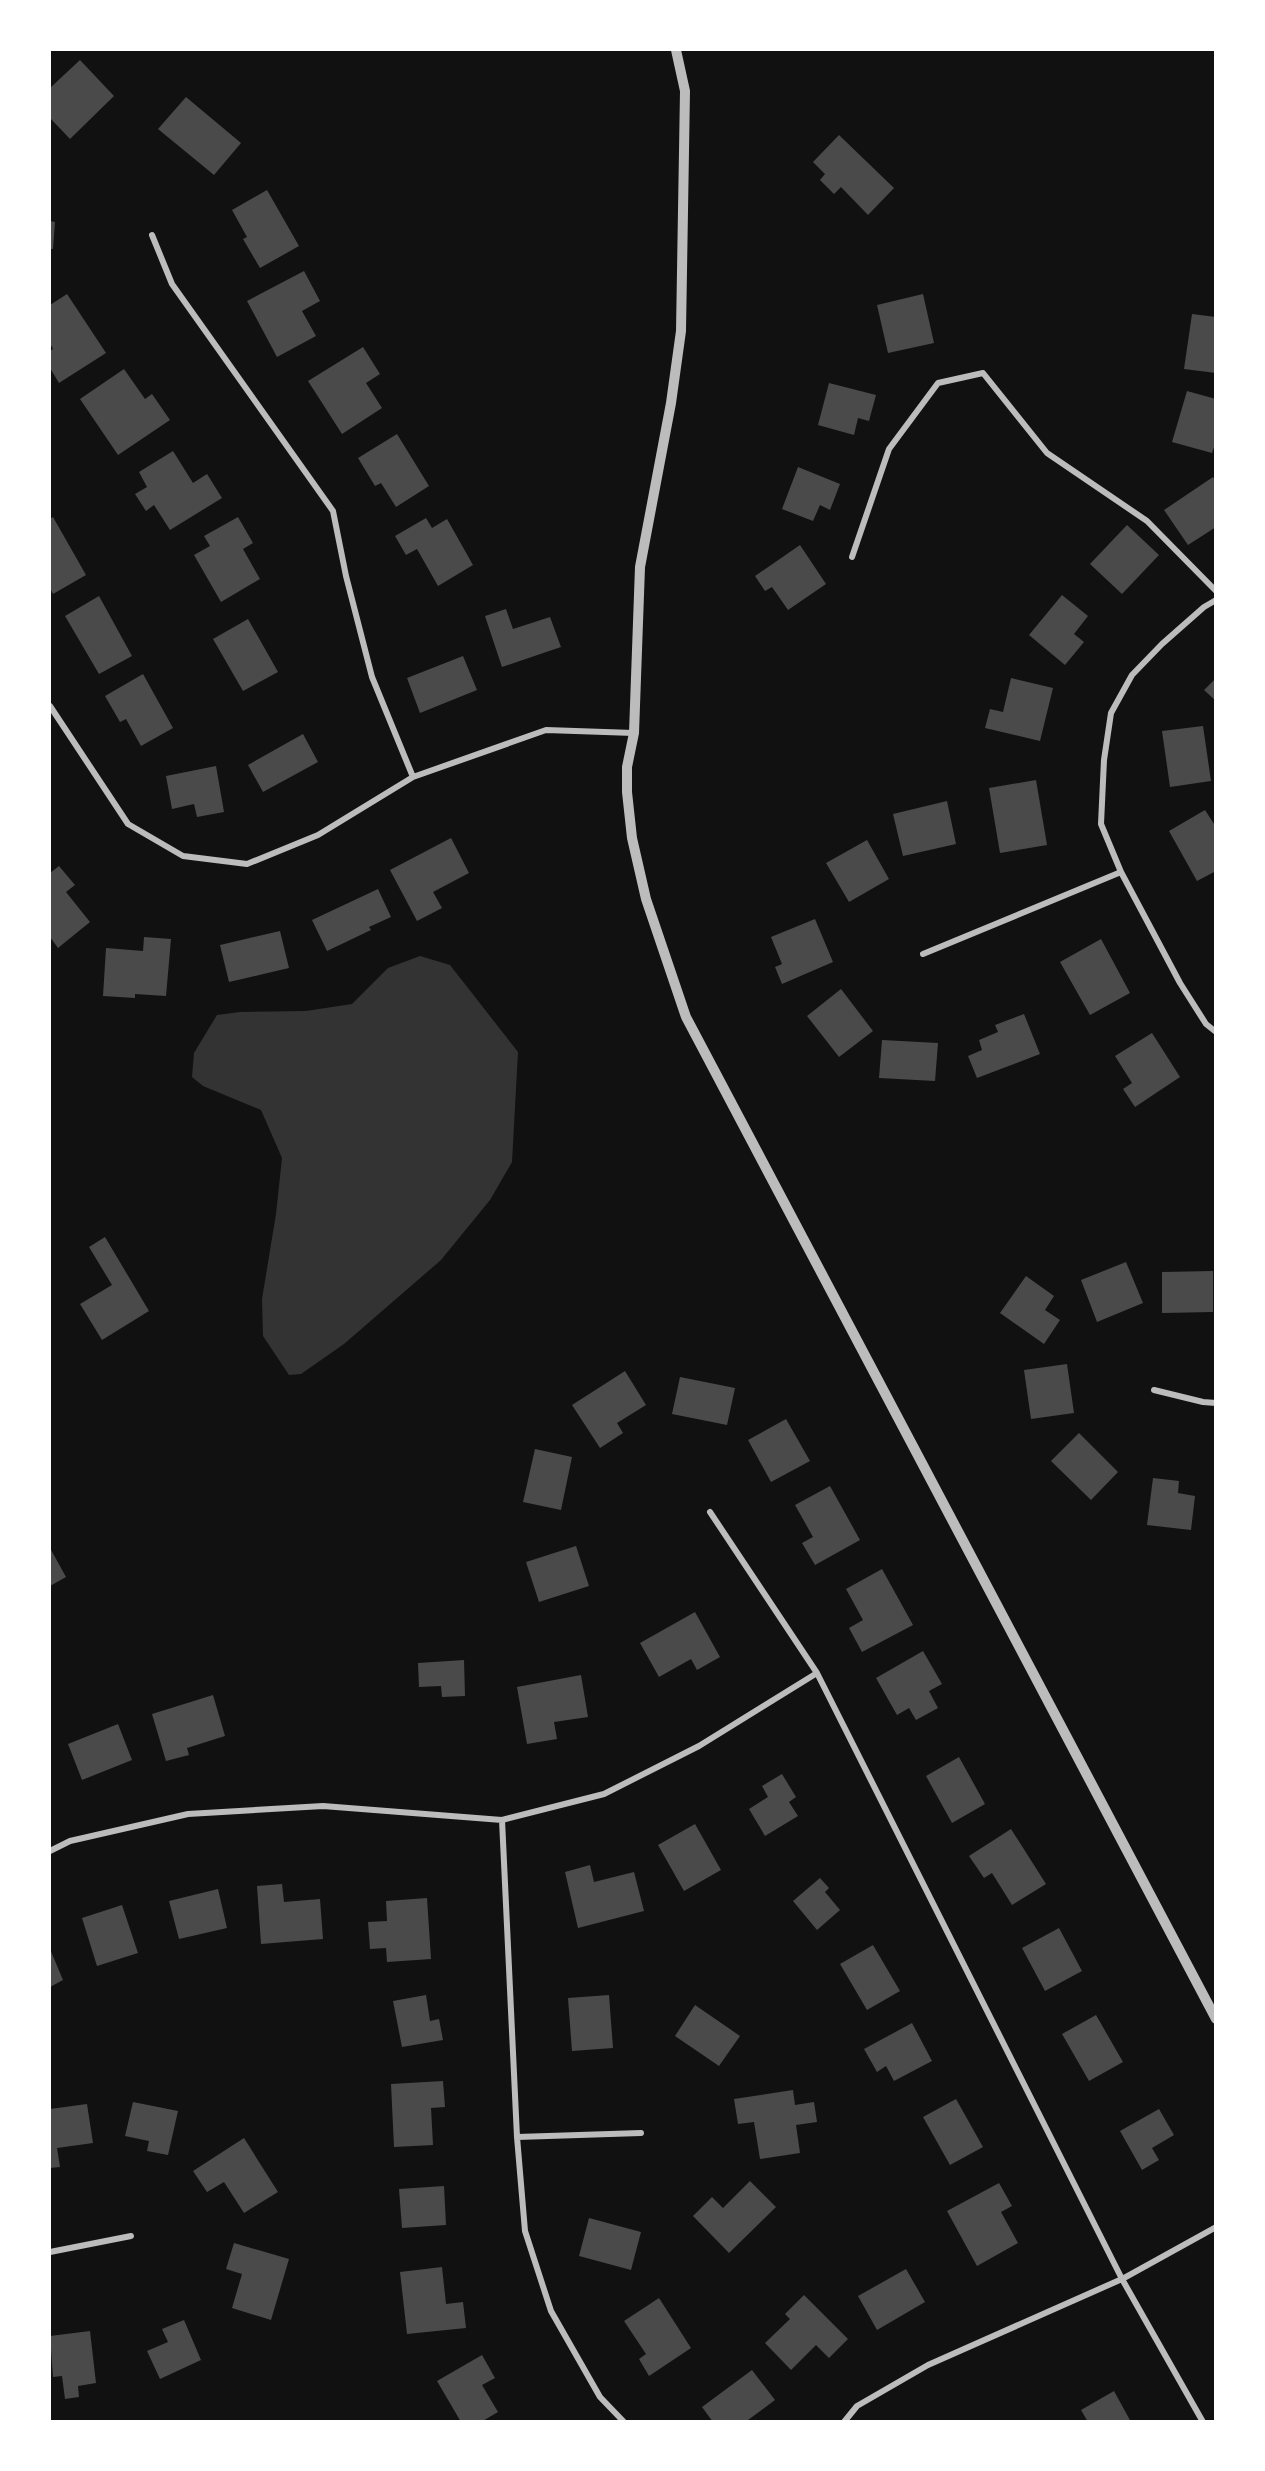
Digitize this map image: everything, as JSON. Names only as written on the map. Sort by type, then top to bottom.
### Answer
[{"type":"street","points":[[676,50],[685,91],[681,331],[671,403],[640,567],[634,733],[627,767],[632,838],[646,899],[686,1017],[1215,2019]]},
{"type":"street","points":[[152,235],[172,284],[333,511],[346,576],[372,677],[413,777]]},
{"type":"street","points":[[852,557],[889,449],[938,383],[983,374],[1047,453],[1147,521],[1215,591]]},
{"type":"street","points":[[1215,600],[1162,644],[1132,675],[1111,713],[1104,760],[1101,824],[1121,872],[1180,984],[1206,1024],[1215,1032]]},
{"type":"street","points":[[50,706],[128,824],[183,856],[247,864],[318,835],[413,777],[546,730],[634,733]]},
{"type":"street","points":[[923,954],[1121,872]]},
{"type":"street","points":[[1154,1390],[1215,1403]]},
{"type":"street","points":[[710,1512],[817,1673],[1122,2279],[1203,2421]]},
{"type":"street","points":[[50,1851],[70,1841],[188,1814],[323,1806],[502,1820],[604,1794],[699,1746],[817,1673]]},
{"type":"street","points":[[502,1820],[516,2137],[525,2231],[551,2311],[600,2397],[624,2421]]},
{"type":"street","points":[[516,2137],[641,2133]]},
{"type":"street","points":[[844,2421],[857,2406],[928,2365],[1122,2279],[1215,2227]]},
{"type":"street","points":[[50,2252],[131,2236]]},
{"type":"shaded area","points":[[420,956],[450,965],[518,1052],[512,1162],[490,1200],[441,1260],[344,1344],[301,1374],[289,1375],[263,1336],[262,1299],[276,1214],[282,1158],[261,1110],[203,1086],[192,1077],[194,1053],[217,1015],[240,1012],[306,1011],[352,1004],[388,968]]},
{"type":"building","points":[[80,60],[114,96],[70,139],[50,118],[50,88]]},
{"type":"building","points":[[186,97],[241,143],[214,175],[158,129]]},
{"type":"building","points":[[839,135],[894,188],[868,215],[841,187],[834,194],[820,180],[825,174],[813,162]]},
{"type":"building","points":[[267,190],[299,246],[260,268],[243,239],[247,237],[232,210]]},
{"type":"building","points":[[50,221],[55,222],[53,249],[50,249]]},
{"type":"building","points":[[304,271],[320,301],[302,311],[316,336],[277,357],[247,301]]},
{"type":"building","points":[[67,294],[106,353],[59,383],[50,368],[50,351],[53,349],[50,343],[50,305]]},
{"type":"building","points":[[923,294],[934,343],[888,353],[877,305]]},
{"type":"building","points":[[1192,314],[1216,317],[1216,373],[1184,369]]},
{"type":"building","points":[[363,347],[380,374],[366,383],[382,408],[342,434],[308,381]]},
{"type":"building","points":[[124,369],[145,399],[152,394],[170,420],[118,455],[80,399]]},
{"type":"building","points":[[829,383],[876,395],[869,421],[858,418],[854,435],[818,425]]},
{"type":"building","points":[[1187,391],[1216,399],[1216,441],[1212,453],[1172,442]]},
{"type":"building","points":[[397,434],[429,486],[396,507],[381,483],[375,486],[358,458]]},
{"type":"building","points":[[173,451],[193,483],[207,474],[222,498],[170,530],[154,505],[146,511],[135,494],[147,487],[139,472]]},
{"type":"building","points":[[798,467],[840,484],[830,510],[820,505],[813,521],[782,509]]},
{"type":"building","points":[[1213,477],[1216,482],[1216,527],[1188,545],[1164,510]]},
{"type":"building","points":[[53,517],[86,575],[53,594],[50,588],[50,519]]},
{"type":"building","points":[[238,517],[253,543],[243,549],[260,579],[221,602],[194,555],[210,546],[204,536]]},
{"type":"building","points":[[426,518],[432,528],[447,519],[473,565],[438,586],[417,549],[406,555],[395,536]]},
{"type":"building","points":[[1127,525],[1159,555],[1122,594],[1090,564]]},
{"type":"building","points":[[800,545],[826,584],[788,610],[772,587],[765,591],[755,576]]},
{"type":"building","points":[[1062,595],[1088,616],[1074,634],[1084,642],[1065,665],[1029,635]]},
{"type":"building","points":[[99,596],[132,656],[99,674],[65,616]]},
{"type":"building","points":[[506,609],[513,629],[550,617],[561,647],[502,667],[485,616]]},
{"type":"building","points":[[248,619],[278,672],[243,691],[213,639]]},
{"type":"building","points":[[463,656],[477,690],[420,713],[407,678]]},
{"type":"building","points":[[143,674],[173,728],[141,746],[126,719],[120,722],[105,696]]},
{"type":"building","points":[[1011,678],[1053,688],[1040,741],[985,728],[990,709],[1003,712]]},
{"type":"building","points":[[1216,678],[1216,701],[1204,690]]},
{"type":"building","points":[[1203,726],[1211,781],[1170,787],[1162,731]]},
{"type":"building","points":[[303,734],[318,762],[263,792],[248,765]]},
{"type":"building","points":[[216,766],[224,812],[197,817],[194,804],[172,809],[166,776]]},
{"type":"building","points":[[1036,780],[1047,845],[1000,853],[989,788]]},
{"type":"building","points":[[947,801],[956,844],[903,856],[893,814]]},
{"type":"building","points":[[1205,810],[1216,827],[1216,871],[1197,881],[1169,831]]},
{"type":"building","points":[[451,838],[469,873],[433,892],[442,908],[417,921],[390,870]]},
{"type":"building","points":[[867,840],[889,879],[849,902],[826,863]]},
{"type":"building","points":[[59,866],[75,885],[66,892],[90,922],[58,948],[50,937],[50,873]]},
{"type":"building","points":[[378,889],[391,917],[369,927],[371,930],[327,951],[312,920]]},
{"type":"building","points":[[815,919],[833,962],[782,984],[775,967],[782,964],[771,937]]},
{"type":"building","points":[[280,931],[289,968],[229,982],[220,945]]},
{"type":"building","points":[[144,937],[171,939],[166,996],[135,994],[135,998],[103,996],[106,948],[143,951]]},
{"type":"building","points":[[1101,939],[1130,993],[1090,1015],[1060,962]]},
{"type":"building","points":[[841,989],[873,1031],[839,1057],[807,1016]]},
{"type":"building","points":[[1024,1014],[1040,1054],[977,1078],[968,1056],[982,1050],[979,1040],[998,1032],[995,1025]]},
{"type":"building","points":[[1152,1033],[1180,1077],[1135,1107],[1123,1089],[1132,1083],[1115,1056]]},
{"type":"building","points":[[882,1040],[938,1043],[935,1081],[879,1078]]},
{"type":"building","points":[[105,1237],[149,1311],[102,1340],[80,1304],[112,1285],[89,1247]]},
{"type":"building","points":[[1126,1262],[1143,1303],[1097,1322],[1081,1280]]},
{"type":"building","points":[[1213,1271],[1213,1312],[1162,1313],[1162,1272]]},
{"type":"building","points":[[1026,1276],[1054,1296],[1045,1310],[1060,1320],[1044,1344],[1000,1313]]},
{"type":"building","points":[[1067,1364],[1074,1413],[1031,1419],[1024,1370]]},
{"type":"building","points":[[625,1371],[646,1405],[617,1423],[623,1433],[600,1448],[572,1405]]},
{"type":"building","points":[[680,1377],[735,1388],[727,1425],[672,1414]]},
{"type":"building","points":[[786,1419],[810,1461],[771,1482],[748,1440]]},
{"type":"building","points":[[1079,1433],[1118,1472],[1091,1500],[1051,1461]]},
{"type":"building","points":[[535,1449],[572,1457],[561,1510],[523,1502]]},
{"type":"building","points":[[1153,1478],[1179,1481],[1178,1493],[1195,1496],[1191,1530],[1147,1525]]},
{"type":"building","points":[[830,1486],[860,1540],[815,1565],[802,1543],[813,1537],[795,1505]]},
{"type":"building","points":[[576,1546],[589,1586],[539,1602],[526,1562]]},
{"type":"building","points":[[50,1548],[66,1577],[50,1586]]},
{"type":"building","points":[[882,1569],[913,1625],[862,1652],[849,1628],[863,1620],[846,1589]]},
{"type":"building","points":[[695,1612],[720,1657],[697,1670],[691,1659],[659,1677],[640,1643]]},
{"type":"building","points":[[923,1651],[942,1684],[929,1691],[938,1708],[916,1720],[909,1708],[897,1715],[876,1678]]},
{"type":"building","points":[[464,1660],[465,1696],[442,1697],[441,1686],[419,1687],[418,1663]]},
{"type":"building","points":[[581,1675],[588,1717],[554,1722],[557,1739],[527,1744],[517,1687]]},
{"type":"building","points":[[213,1695],[225,1736],[187,1748],[189,1755],[166,1761],[152,1714]]},
{"type":"building","points":[[118,1724],[132,1760],[82,1780],[68,1744]]},
{"type":"building","points":[[959,1757],[985,1804],[952,1823],[926,1776]]},
{"type":"building","points":[[782,1774],[796,1797],[789,1802],[798,1816],[765,1836],[749,1809],[768,1797],[762,1786]]},
{"type":"building","points":[[695,1824],[721,1870],[684,1891],[658,1845]]},
{"type":"building","points":[[1011,1829],[1046,1884],[1012,1905],[992,1873],[984,1878],[969,1856]]},
{"type":"building","points":[[590,1865],[594,1882],[634,1872],[644,1911],[578,1928],[565,1872]]},
{"type":"building","points":[[820,1878],[829,1888],[825,1892],[840,1910],[817,1930],[793,1901]]},
{"type":"building","points":[[282,1884],[284,1902],[320,1899],[323,1939],[261,1944],[257,1886]]},
{"type":"building","points":[[218,1889],[227,1928],[179,1939],[169,1901]]},
{"type":"building","points":[[427,1898],[431,1959],[387,1962],[386,1948],[370,1949],[368,1922],[387,1921],[386,1901]]},
{"type":"building","points":[[122,1905],[138,1953],[97,1966],[82,1918]]},
{"type":"building","points":[[1059,1928],[1082,1971],[1045,1991],[1022,1948]]},
{"type":"building","points":[[873,1945],[900,1991],[867,2010],[840,1964]]},
{"type":"building","points":[[50,1949],[63,1980],[50,1987]]},
{"type":"building","points":[[426,1995],[430,2021],[439,2019],[443,2040],[402,2047],[393,2001]]},
{"type":"building","points":[[609,1995],[613,2048],[572,2051],[568,1998]]},
{"type":"building","points":[[695,2005],[740,2036],[719,2066],[675,2036]]},
{"type":"building","points":[[1096,2015],[1123,2062],[1089,2081],[1062,2034]]},
{"type":"building","points":[[912,2023],[932,2061],[894,2081],[886,2066],[877,2072],[864,2049]]},
{"type":"building","points":[[443,2081],[445,2107],[431,2108],[433,2145],[394,2147],[391,2084]]},
{"type":"building","points":[[793,2090],[795,2105],[814,2102],[817,2122],[796,2125],[800,2153],[760,2159],[754,2122],[738,2124],[734,2099]]},
{"type":"building","points":[[956,2099],[983,2147],[950,2165],[923,2117]]},
{"type":"building","points":[[133,2102],[178,2111],[168,2155],[147,2151],[149,2141],[125,2136]]},
{"type":"building","points":[[87,2104],[93,2143],[57,2148],[60,2167],[50,2168],[50,2109]]},
{"type":"building","points":[[1159,2109],[1174,2135],[1152,2148],[1159,2160],[1142,2170],[1120,2131]]},
{"type":"building","points":[[244,2138],[278,2192],[244,2213],[224,2182],[207,2192],[193,2171]]},
{"type":"building","points":[[750,2181],[776,2207],[729,2253],[693,2216],[712,2197],[723,2208]]},
{"type":"building","points":[[999,2183],[1012,2206],[1001,2212],[1018,2243],[977,2266],[947,2211]]},
{"type":"building","points":[[444,2186],[446,2225],[402,2228],[399,2189]]},
{"type":"building","points":[[589,2218],[641,2232],[631,2270],[579,2256]]},
{"type":"building","points":[[234,2243],[289,2259],[271,2320],[232,2308],[242,2274],[226,2269]]},
{"type":"building","points":[[442,2267],[446,2304],[463,2302],[466,2328],[407,2334],[400,2272]]},
{"type":"building","points":[[906,2269],[925,2302],[877,2330],[858,2296]]},
{"type":"building","points":[[804,2295],[848,2339],[829,2358],[816,2345],[791,2370],[765,2343],[790,2319],[785,2314]]},
{"type":"building","points":[[659,2298],[691,2348],[649,2376],[639,2359],[646,2354],[624,2321]]},
{"type":"building","points":[[184,2320],[201,2360],[160,2379],[147,2351],[168,2342],[162,2329]]},
{"type":"building","points":[[90,2331],[96,2383],[78,2386],[79,2397],[65,2399],[62,2376],[53,2377],[50,2336]]},
{"type":"building","points":[[482,2355],[495,2378],[482,2385],[498,2412],[481,2422],[461,2422],[437,2381]]},
{"type":"building","points":[[752,2370],[775,2400],[748,2420],[750,2422],[713,2422],[702,2407]]},
{"type":"building","points":[[1114,2391],[1131,2422],[1088,2422],[1081,2410]]}]
